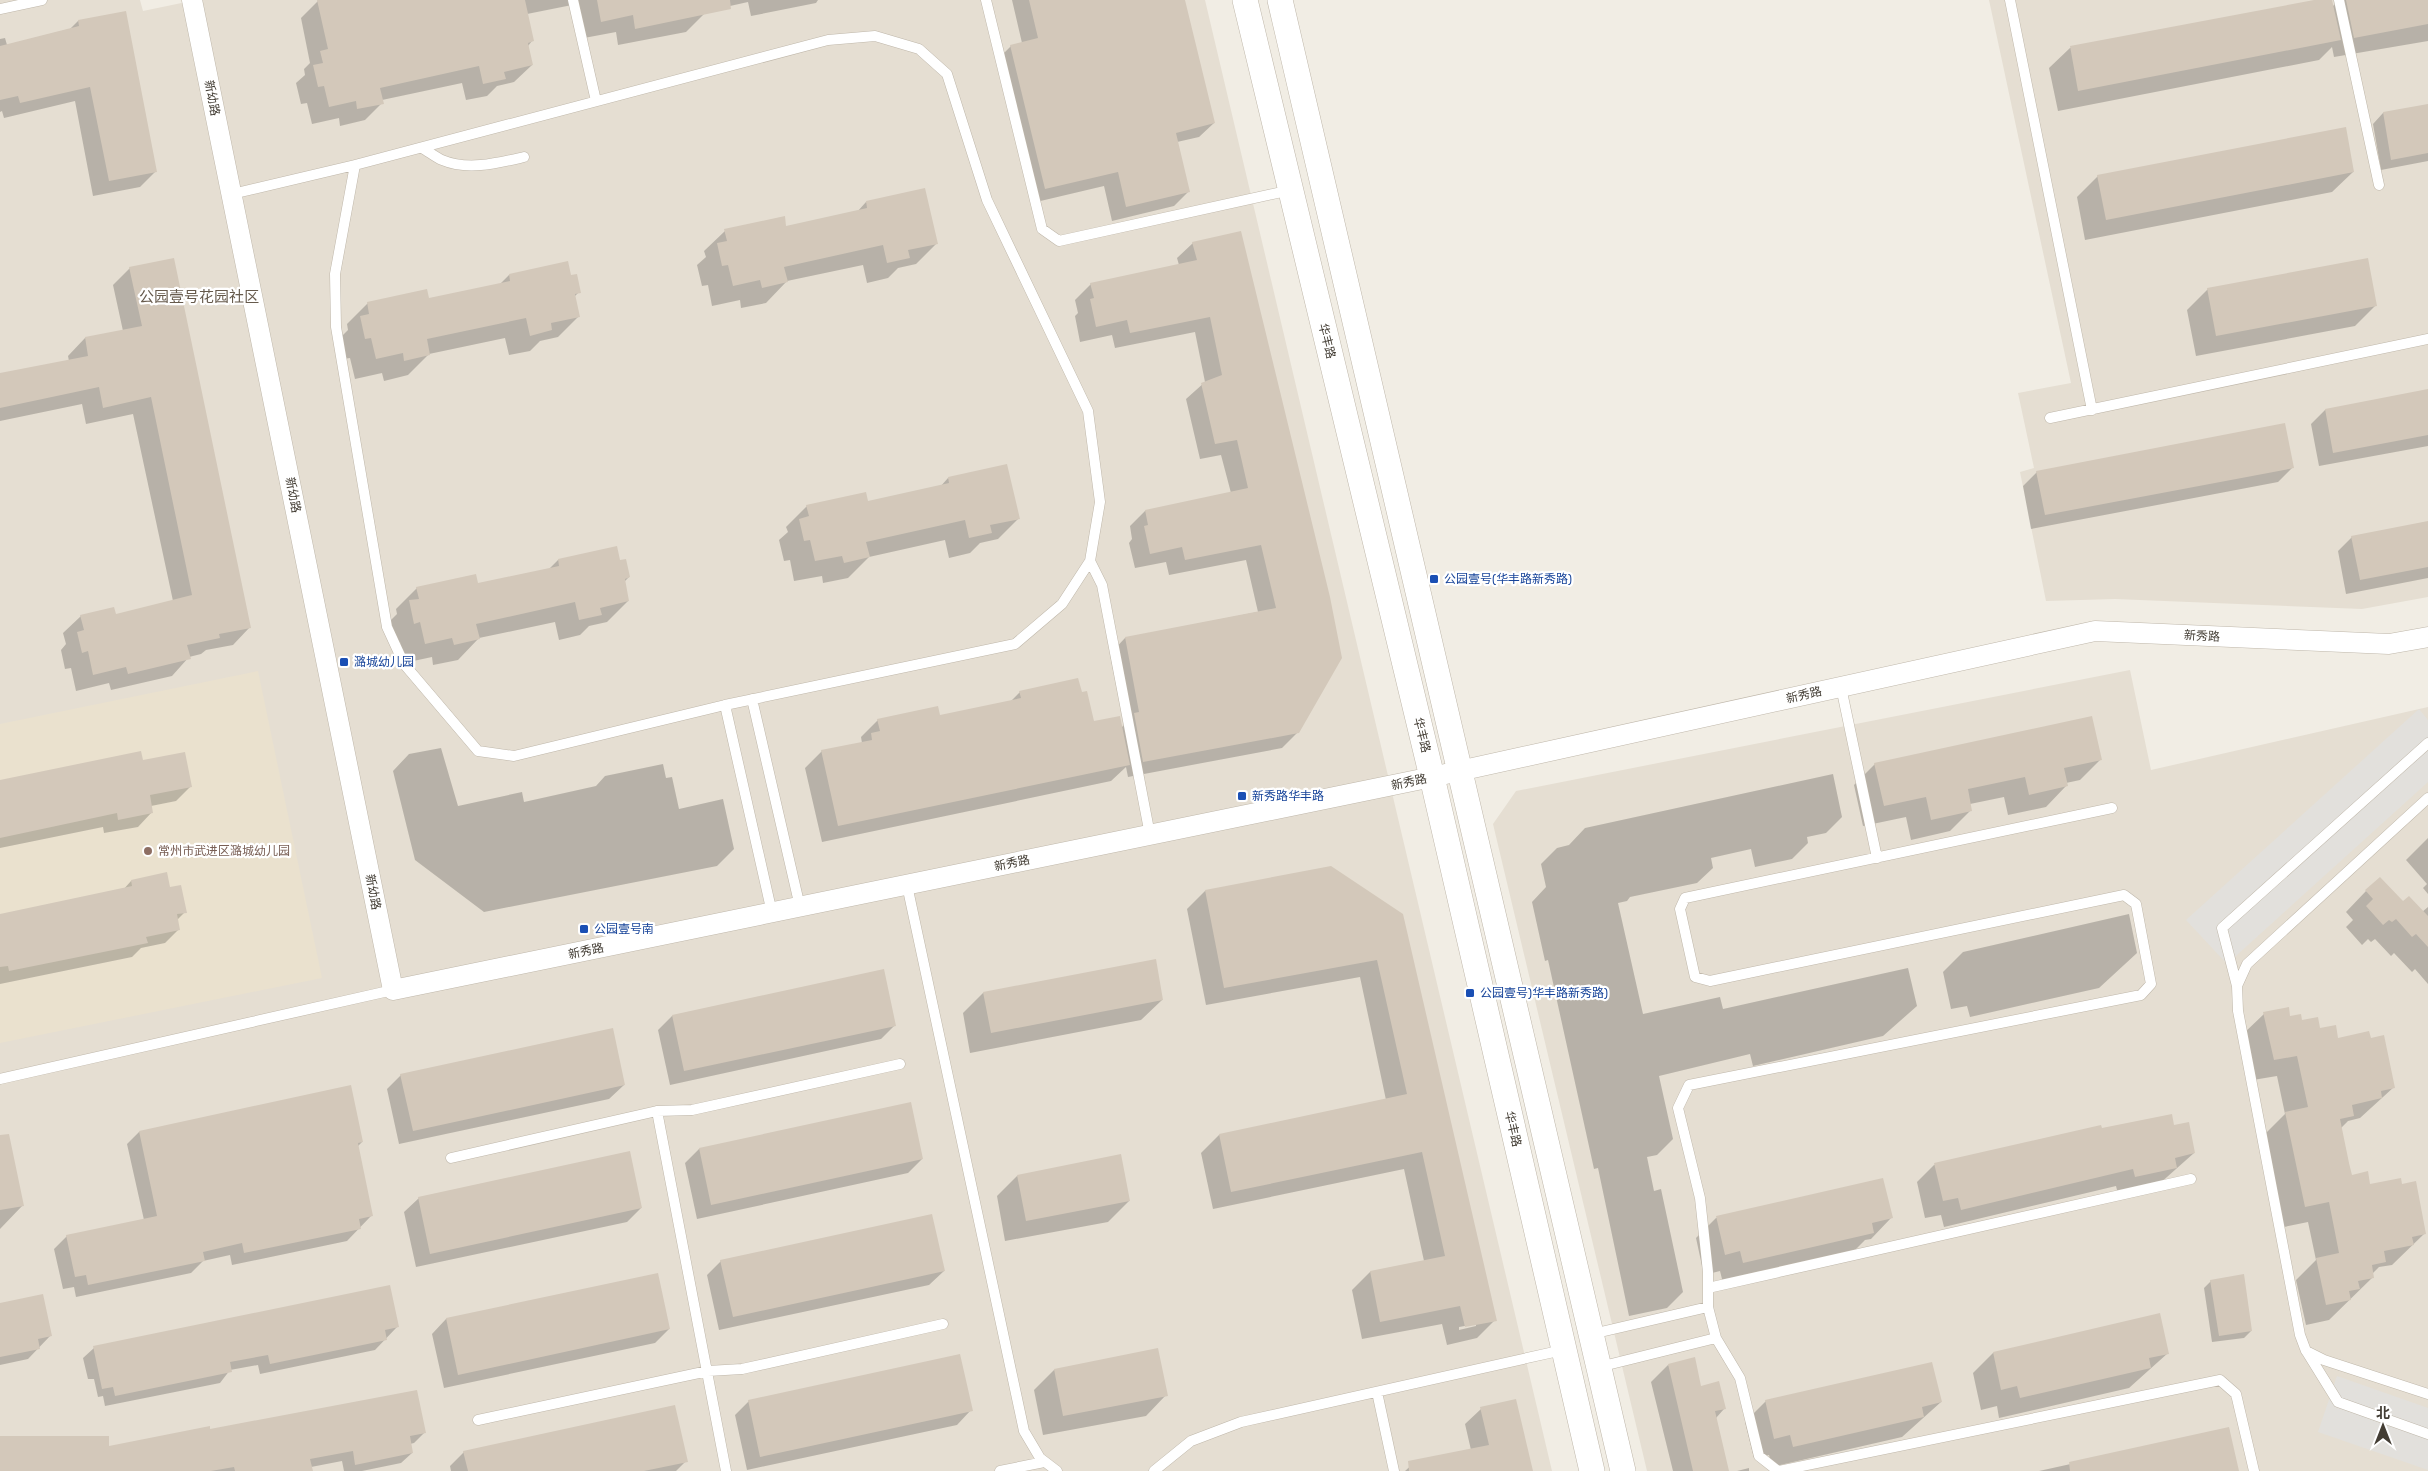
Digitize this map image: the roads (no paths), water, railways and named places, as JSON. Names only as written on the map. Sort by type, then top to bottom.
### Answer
[{"type":"street","name":"新幼路","points":[[192,0],[393,990]]},
{"type":"street","name":"华丰路","points":[[1245,0],[1432,777],[1592,1471]]},
{"type":"street","points":[[1280,0],[1623,1471]]},
{"type":"street","name":"新秀路","points":[[393,990],[1432,777],[2095,631],[2389,644],[2428,637]]},
{"type":"lane","points":[[0,9],[42,0]]},
{"type":"lane","points":[[573,0],[596,102]]},
{"type":"lane","points":[[986,0],[1042,229],[1059,241],[1291,190]]},
{"type":"lane","points":[[2010,0],[2092,410]]},
{"type":"lane","points":[[2338,0],[2378,185]]},
{"type":"lane","points":[[232,194],[422,148],[828,40],[874,36],[919,48],[947,74],[987,200],[1088,411],[1100,502],[1090,561],[1062,604],[1015,644],[725,704],[514,756],[478,751],[404,664],[387,627],[336,327],[335,274],[355,165]]},
{"type":"lane","points":[[422,148],[442,160],[470,165],[494,164],[524,157]]},
{"type":"lane","points":[[2050,418],[2428,338]]},
{"type":"lane","points":[[1090,561],[1102,585],[1150,835]]},
{"type":"lane","points":[[1841,687],[1877,858]]},
{"type":"lane","points":[[752,699],[800,907]]},
{"type":"lane","points":[[725,704],[772,913]]},
{"type":"lane","points":[[2428,743],[2222,928],[2238,986],[2238,1011],[2300,1334],[2306,1351],[2338,1402],[2428,1434]]},
{"type":"lane","points":[[2238,986],[2247,964],[2428,798]]},
{"type":"lane","points":[[2112,808],[1685,898],[1680,909],[1695,977],[1710,981],[2124,895],[2136,904],[2151,984],[2141,995],[1689,1085],[1678,1108],[1700,1198],[1708,1272],[1708,1307],[1716,1338],[1740,1378],[1759,1456],[1778,1471],[2220,1380],[2236,1394],[2254,1471]]},
{"type":"lane","points":[[907,885],[1024,1431],[1044,1462],[1057,1471]]},
{"type":"lane","points":[[0,1079],[393,990]]},
{"type":"lane","points":[[451,1158],[657,1112],[692,1110],[900,1064]]},
{"type":"lane","points":[[657,1112],[726,1471]]},
{"type":"lane","points":[[1708,1288],[2191,1179]]},
{"type":"lane","points":[[1591,1334],[1708,1307]]},
{"type":"lane","points":[[478,1420],[708,1371],[742,1370],[943,1324]]},
{"type":"lane","points":[[1599,1366],[1716,1338]]},
{"type":"lane","points":[[1154,1471],[1191,1441],[1241,1422],[1564,1350]]},
{"type":"lane","points":[[2306,1351],[2324,1360],[2428,1394]]},
{"type":"lane","points":[[1377,1392],[1394,1471]]},
{"type":"lane","points":[[1000,1471],[1044,1462]]},
{"type":"place","name":"公园壹号(华丰路新秀路)","points":[[1434,579]]},
{"type":"place","name":"潞城幼儿园","points":[[344,662]]},
{"type":"place","name":"新秀路华丰路","points":[[1242,796]]},
{"type":"place","name":"常州市武进区潞城幼儿园","points":[[148,851]]},
{"type":"place","name":"公园壹号南","points":[[584,929]]},
{"type":"place","name":"公园壹号)华丰路新秀路)","points":[[1470,993]]},
{"type":"district","name":"公园壹号花园社区","points":[[199,297]]}]
